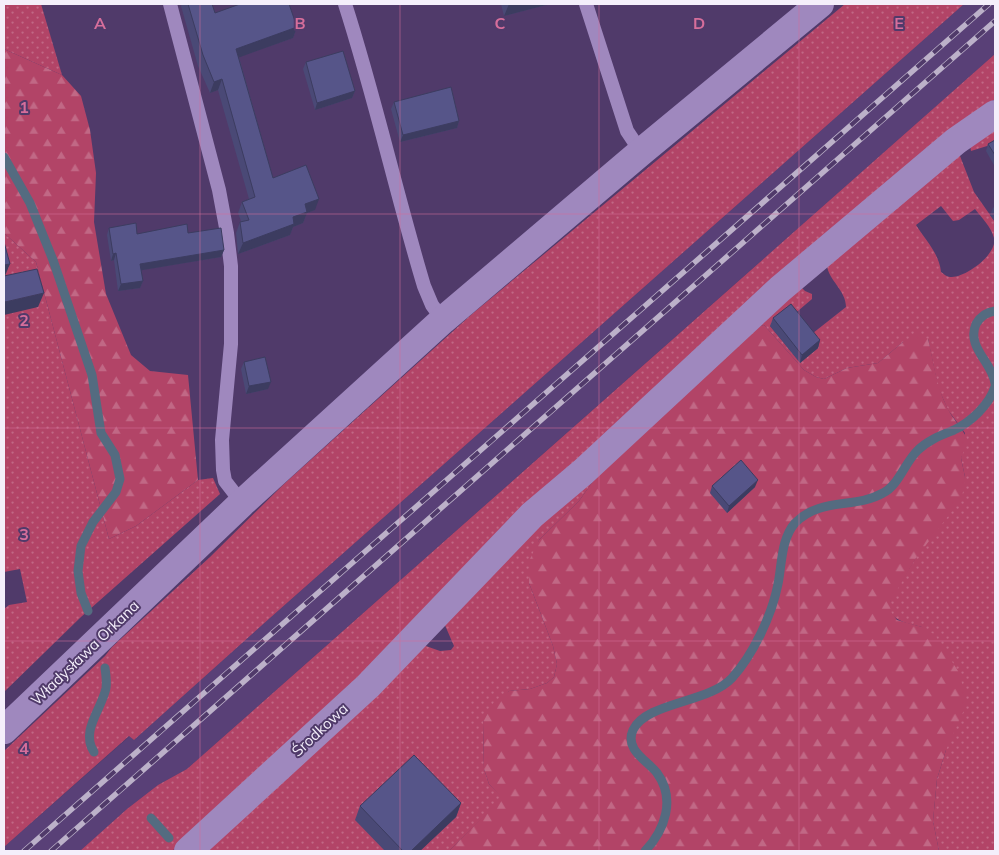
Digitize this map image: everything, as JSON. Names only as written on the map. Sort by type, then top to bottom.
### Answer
[{"type":"street","name":"Władysława Orkana","points":[[4,730],[242,503],[443,320],[809,8]]},
{"type":"street","name":"Środkowa","points":[[188,851],[368,686],[532,515],[590,466],[780,289],[956,141],[995,114]]},
{"type":"lane","points":[[170,4],[219,190],[227,232],[231,266],[231,344],[222,440],[223,470],[225,481],[242,503]]},
{"type":"lane","points":[[345,4],[356,36],[391,172],[424,286],[432,306],[443,320]]},
{"type":"lane","points":[[586,4],[627,131],[641,152]]},
{"type":"shaded area","points":[[964,4],[995,4],[995,54],[187,769],[158,785],[127,809],[80,851],[4,851],[4,847],[130,736],[134,740]]},
{"type":"green space","points":[[4,4],[41,4],[62,75],[4,49]]},
{"type":"green space","points":[[845,4],[964,4],[134,740],[129,736],[4,847],[4,751],[105,656],[112,647],[210,557],[285,483],[472,314]]},
{"type":"green space","points":[[4,49],[62,75],[81,96],[90,130],[96,173],[94,222],[106,294],[131,355],[150,371],[188,375],[198,480],[136,526],[109,539],[36,262],[4,233]]},
{"type":"green space","points":[[995,54],[995,99],[956,129],[205,823],[172,851],[80,851],[127,809],[158,785],[187,769]]},
{"type":"green space","points":[[995,126],[995,140],[987,146],[971,151],[970,145]]},
{"type":"green space","points":[[956,155],[960,156],[974,192],[995,222],[995,851],[939,851],[933,821],[937,779],[946,750],[922,627],[900,620],[891,613],[890,608],[892,596],[965,477],[961,458],[965,433],[948,410],[938,387],[928,339],[903,342],[878,363],[847,368],[824,379],[804,370],[764,325],[752,328],[801,287],[812,294],[812,299],[792,316],[770,326],[800,362],[818,348],[808,337],[846,307],[843,295],[830,276],[827,265]],"holes":[[[941,206],[953,221],[959,220],[975,209],[991,230],[994,244],[991,251],[980,263],[965,273],[952,277],[941,272],[935,253],[916,225]]]},
{"type":"green space","points":[[4,233],[36,262],[109,539],[136,526],[198,480],[213,478],[220,494],[81,617],[4,692],[4,609],[9,605],[27,602],[20,569],[4,572]]},
{"type":"green space","points":[[764,325],[804,370],[824,379],[847,368],[878,363],[903,342],[915,335],[928,339],[943,399],[968,441],[961,458],[965,477],[962,498],[916,558],[890,602],[891,612],[897,620],[922,627],[935,635],[958,671],[964,690],[964,710],[946,750],[937,779],[933,821],[939,851],[449,851],[502,798],[489,784],[484,769],[483,722],[494,702],[509,691],[530,689],[547,683],[554,677],[557,664],[553,646],[529,583],[530,559],[539,540],[579,501],[601,470],[752,328]]},
{"type":"green space","points":[[601,470],[579,501],[539,540],[529,583],[553,646],[557,664],[554,677],[547,683],[530,689],[509,691],[483,722],[484,769],[489,784],[503,798],[449,851],[204,851],[423,645],[440,651],[451,650],[454,646],[444,623],[514,544]]},
{"type":"building","points":[[188,4],[212,4],[215,13],[240,4],[289,4],[297,27],[236,49],[273,178],[306,165],[319,199],[305,204],[307,212],[293,217],[294,224],[243,243],[240,222],[249,220],[242,202],[255,197],[222,79],[214,82],[203,55]]},
{"type":"building","points":[[343,51],[355,91],[317,103],[306,62]]},
{"type":"building","points":[[451,87],[459,121],[403,135],[394,102]]},
{"type":"building","points":[[995,140],[995,155],[988,144]]},
{"type":"building","points":[[136,223],[137,234],[187,224],[188,233],[221,228],[224,250],[140,264],[143,281],[121,284],[116,253],[113,254],[109,228]]},
{"type":"building","points":[[4,242],[10,264],[4,265]]},
{"type":"building","points":[[37,269],[44,293],[5,302],[4,276]]},
{"type":"building","points":[[791,304],[820,340],[802,355],[773,318]]},
{"type":"building","points":[[265,357],[271,382],[249,386],[244,362]]},
{"type":"building","points":[[741,460],[758,480],[729,506],[712,486]]},
{"type":"building","points":[[414,755],[461,803],[411,851],[403,851],[360,806]]},
{"type":"waterway","points":[[4,157],[30,203],[53,260],[92,375],[101,433],[115,455],[120,479],[116,492],[93,522],[81,546],[78,571],[81,593],[88,611]]},
{"type":"waterway","points":[[995,311],[980,319],[976,324],[974,332],[974,340],[993,375],[995,383]]},
{"type":"waterway","points":[[645,851],[663,824],[667,804],[666,793],[657,773],[634,749],[631,737],[633,730],[640,721],[651,714],[709,693],[722,686],[740,669],[761,634],[771,609],[787,536],[795,523],[805,515],[826,506],[861,501],[872,498],[889,489],[898,479],[913,455],[922,446],[960,427],[973,418],[984,406],[995,387]]},
{"type":"waterway","points":[[94,752],[89,736],[93,720],[106,688],[105,668]]},
{"type":"waterway","points":[[151,818],[169,838]]},
{"type":"railway","points":[[24,851],[989,4]]},
{"type":"railway","points":[[51,851],[995,21]]}]
